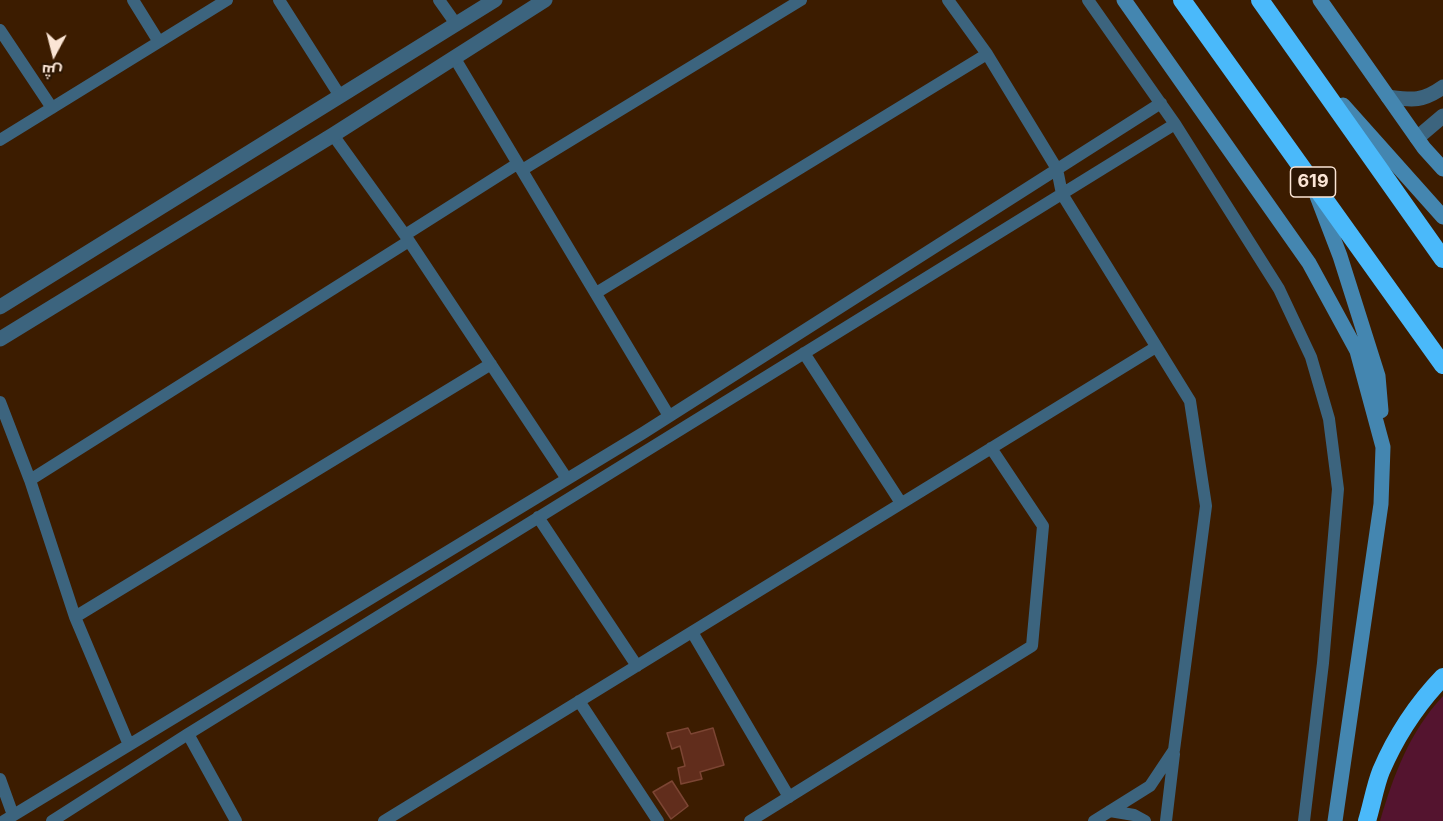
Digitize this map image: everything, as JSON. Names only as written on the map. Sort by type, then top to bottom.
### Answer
[{"type":"highway","name":"619","points":[[1182,0],[1443,364]]},
{"type":"highway","points":[[1260,0],[1443,259]]},
{"type":"highway","points":[[1368,821],[1381,772],[1406,723],[1426,695],[1443,677]]},
{"type":"main road","points":[[1124,0],[1309,263],[1357,351],[1383,447]]},
{"type":"main road","points":[[1320,0],[1417,138],[1443,170]]},
{"type":"main road","points":[[1303,62],[1443,217]]},
{"type":"main road","points":[[1311,179],[1340,256],[1378,376],[1383,447],[1381,504],[1335,821]]},
{"type":"street","points":[[133,0],[159,42]]},
{"type":"street","points":[[0,140],[227,0]]},
{"type":"street","points":[[279,0],[340,96]]},
{"type":"street","points":[[439,0],[456,24]]},
{"type":"street","points":[[0,307],[495,0]]},
{"type":"street","points":[[0,339],[333,135],[545,0]]},
{"type":"street","points":[[30,480],[519,167],[801,0]]},
{"type":"street","points":[[948,0],[987,54],[1057,169],[1062,194],[1190,401],[1206,506],[1166,821]]},
{"type":"street","points":[[1088,0],[1175,124],[1279,289],[1311,357],[1329,419],[1338,489],[1323,663],[1304,821]]},
{"type":"street","points":[[0,30],[52,108]]},
{"type":"street","points":[[596,293],[987,54]]},
{"type":"street","points":[[454,57],[669,416]]},
{"type":"street","points":[[1388,97],[1414,100],[1437,92],[1442,117],[1417,138]]},
{"type":"street","points":[[0,779],[8,818],[669,416],[1161,103]]},
{"type":"street","points":[[52,821],[188,734],[1175,124]]},
{"type":"street","points":[[333,135],[407,238],[567,479]]},
{"type":"street","points":[[384,821],[1156,347]]},
{"type":"street","points":[[804,353],[902,503]]},
{"type":"street","points":[[75,617],[490,364]]},
{"type":"street","points":[[0,402],[30,480],[75,617],[129,745]]},
{"type":"street","points":[[750,821],[1032,646],[1043,526],[991,448]]},
{"type":"street","points":[[538,517],[637,666]]},
{"type":"street","points":[[692,632],[789,797]]},
{"type":"street","points":[[579,701],[658,821]]},
{"type":"street","points":[[188,734],[236,821]]},
{"type":"street","points":[[1094,821],[1150,786],[1174,750]]},
{"type":"street","points":[[1110,811],[1134,815],[1145,821]]},
{"type":"shaded area","points":[[1443,696],[1443,821],[1380,821],[1391,787],[1412,739]]},
{"type":"building","points":[[688,728],[691,734],[713,728],[724,765],[700,772],[702,779],[681,784],[678,768],[685,766],[680,746],[672,749],[667,733]]},
{"type":"building","points":[[672,781],[688,806],[671,819],[653,792]]}]
